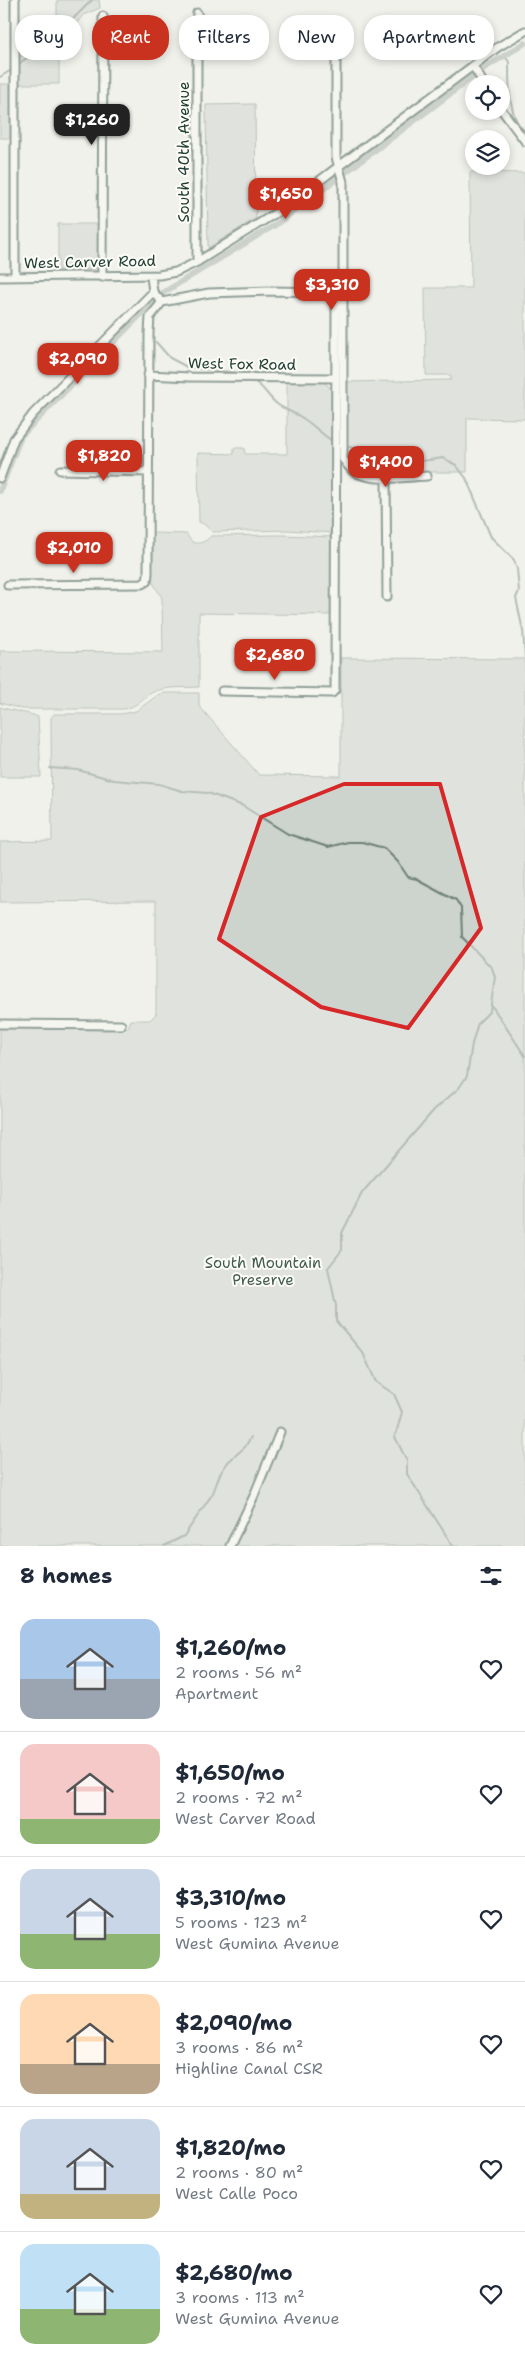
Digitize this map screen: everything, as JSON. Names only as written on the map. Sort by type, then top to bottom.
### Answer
[{"type":"street","points":[[15,0],[15,277]]},
{"type":"street","name":"South 40th Avenue","points":[[197,13],[197,262]]},
{"type":"street","name":"West Carver Road","points":[[0,277],[151,276],[176,272],[197,262],[340,173],[525,30]]},
{"type":"street","points":[[102,277],[103,60]]},
{"type":"street","points":[[337,60],[343,459],[351,470],[361,475],[386,477],[427,476]]},
{"type":"street","points":[[474,68],[478,75]]},
{"type":"street","points":[[509,120],[525,142]]},
{"type":"street","points":[[151,276],[153,292],[160,301]]},
{"type":"street","points":[[0,478],[14,439],[33,414],[153,292]]},
{"type":"street","points":[[8,585],[142,584],[147,580],[150,317],[160,301],[209,293],[326,292],[336,299],[337,307],[335,690],[332,693],[222,691]]},
{"type":"street","name":"West Fox Road","points":[[148,375],[336,378]]},
{"type":"street","points":[[60,470],[148,472]]},
{"type":"street","points":[[386,477],[387,597]]},
{"type":"street","points":[[0,1024],[121,1025]]},
{"type":"street","points":[[230,1546],[253,1498],[280,1432]]},
{"type":"highlighted area","points":[[344,784],[440,784],[481,928],[408,1028],[321,1007],[219,939],[261,817]]},
{"type":"green space","points":[[57,0],[99,0],[100,8],[82,16],[57,15]]},
{"type":"green space","points":[[17,60],[59,60],[59,84],[17,84]]},
{"type":"green space","points":[[0,84],[13,84],[13,138],[0,138]]},
{"type":"green space","points":[[255,104],[256,218],[208,248],[206,105]]},
{"type":"green space","points":[[525,173],[525,419],[467,418],[467,472],[363,472],[353,466],[346,457],[346,382],[451,380],[451,375],[426,375],[425,288],[471,288],[470,175]]},
{"type":"green space","points":[[58,224],[101,224],[99,269],[58,270]]},
{"type":"green space","points":[[287,380],[322,380],[332,390],[335,533],[287,530],[212,532],[199,522],[198,453],[234,454],[234,448],[244,448],[245,454],[287,454]]},
{"type":"green space","points":[[152,533],[187,534],[195,543],[201,543],[211,536],[282,535],[334,537],[335,615],[199,613],[199,687],[168,688],[156,691],[129,708],[22,709],[0,703],[0,651],[163,652],[162,598],[152,581]]},
{"type":"green space","name":"South Mountain Preserve","points":[[341,658],[525,659],[525,1546],[0,1546],[0,1027],[104,1026],[128,1028],[131,1020],[150,1020],[156,1014],[156,901],[0,902],[0,842],[52,841],[51,718],[54,714],[121,714],[136,711],[158,695],[165,693],[199,693],[199,706],[259,775],[341,776]]},
{"type":"green space","points":[[0,707],[38,717],[41,777],[0,777]]},
{"type":"waterway","points":[[16,66],[58,34],[92,0]]},
{"type":"waterway","points":[[0,491],[21,436],[161,294],[275,225],[483,69],[525,43]]},
{"type":"waterway","points":[[505,56],[509,62],[512,109],[519,125],[525,131]]},
{"type":"waterway","points":[[0,77],[13,69]]},
{"type":"waterway","points":[[156,342],[170,358],[187,367],[247,374]]},
{"type":"waterway","points":[[255,382],[277,404],[304,419],[334,442]]},
{"type":"waterway","points":[[346,446],[408,463],[443,458],[456,465],[466,478],[491,537],[514,560],[517,569],[519,591],[516,598],[523,631],[525,658]]},
{"type":"waterway","points":[[50,768],[78,770],[114,780],[159,784],[182,791],[208,793],[243,806],[288,834],[328,847],[348,842],[362,842],[384,848],[398,862],[408,877],[417,879],[456,900],[461,908],[462,937],[492,968],[495,977],[490,1011],[478,1023],[472,1044],[467,1076],[459,1088],[434,1110],[362,1193],[342,1233],[342,1250],[328,1268],[336,1306],[336,1321],[363,1353],[376,1382],[394,1394],[402,1412],[395,1437],[407,1461],[407,1474],[453,1546]]},
{"type":"waterway","points":[[492,1006],[525,1056]]},
{"type":"waterway","points":[[164,1546],[184,1536],[213,1493],[220,1474],[228,1462],[245,1447],[251,1437]]}]
